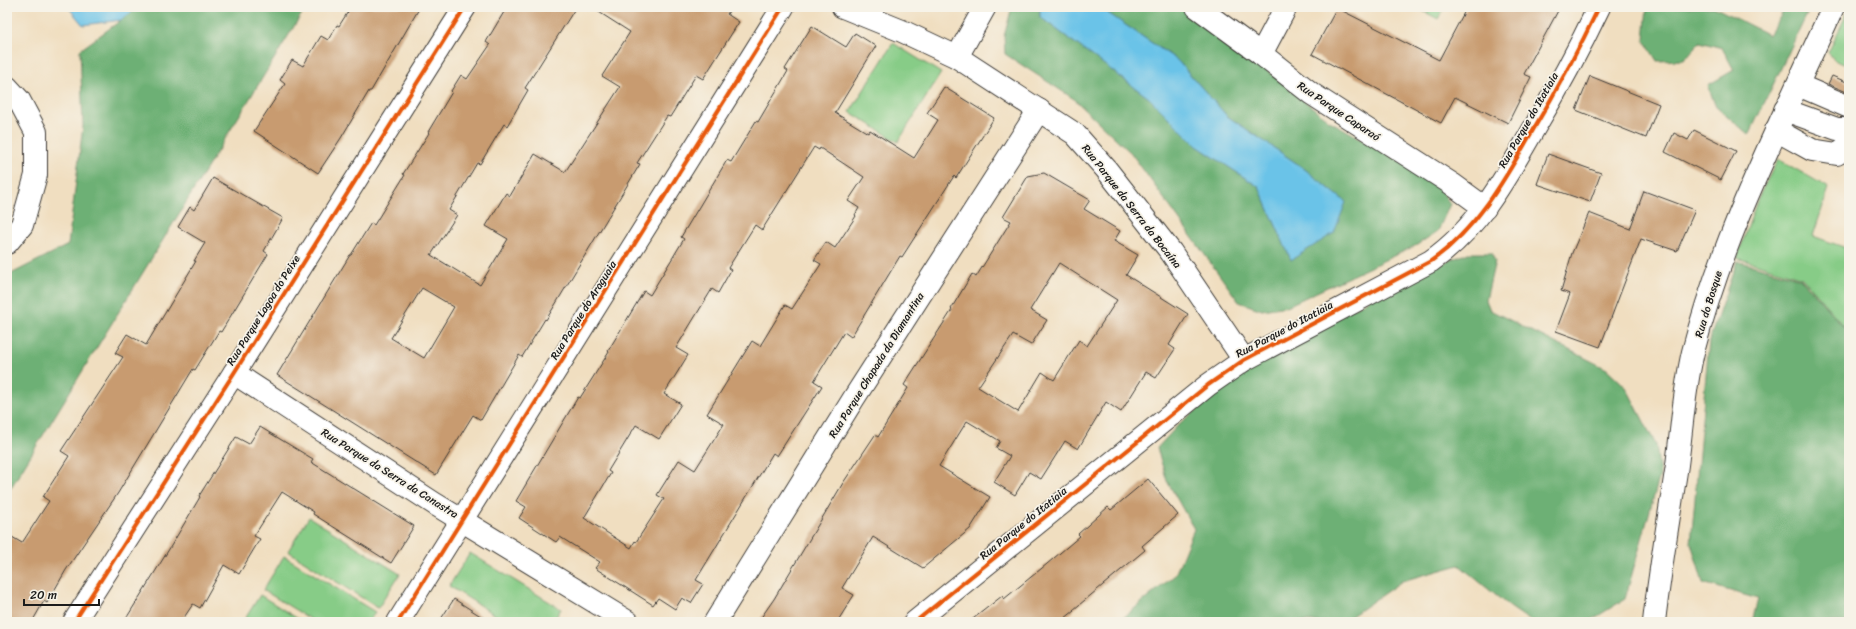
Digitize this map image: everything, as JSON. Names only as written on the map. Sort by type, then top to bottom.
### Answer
[{"type":"street","name":"Rua Parque Lagoa do Peixe","points":[[74,622],[234,373],[465,7]]},
{"type":"street","name":"Rua Parque do Araguaia","points":[[398,622],[783,7]]},
{"type":"street","name":"Rua Parque da Serra da Bocaína","points":[[843,7],[957,57],[1075,134],[1106,169],[1171,252],[1244,360]]},
{"type":"street","points":[[957,57],[985,7]]},
{"type":"street","name":"Rua Parque Caparaó","points":[[1197,7],[1312,94],[1452,184],[1485,208]]},
{"type":"street","points":[[1261,54],[1286,7]]},
{"type":"street","name":"Rua Parque do Itatiaia","points":[[915,622],[1208,385],[1244,360],[1431,261],[1449,248],[1472,226],[1507,175],[1565,75],[1600,7]]},
{"type":"street","name":"Rua do Bosque","points":[[1654,622],[1662,558],[1677,463],[1683,406],[1693,353],[1714,281],[1740,209],[1833,7]]},
{"type":"street","points":[[1798,85],[1849,107]]},
{"type":"street","points":[[7,87],[19,100],[36,132],[36,175],[22,225],[7,243]]},
{"type":"street","name":"Rua Parque Chapada da Diamantina","points":[[715,622],[854,398],[1039,110]]},
{"type":"street","points":[[1785,110],[1830,127],[1837,129],[1849,129]]},
{"type":"street","points":[[1776,130],[1812,150],[1837,154],[1849,145]]},
{"type":"street","name":"Rua Parque da Serra da Canastra","points":[[234,373],[435,504],[462,519],[488,537],[628,622]]},
{"type":"green space","points":[[139,7],[306,7],[7,494],[7,276],[68,245],[83,126],[80,50]]},
{"type":"green space","points":[[1012,7],[1040,7],[1040,17],[1149,98],[1197,146],[1259,187],[1291,260],[1346,202],[1302,167],[1227,116],[1177,60],[1099,7],[1182,7],[1236,45],[1328,120],[1436,181],[1450,204],[1438,231],[1417,245],[1287,306],[1262,310],[1239,302],[1131,153],[1074,99],[1005,54],[1004,36]]},
{"type":"green space","points":[[1415,7],[1445,7],[1438,19]]},
{"type":"green space","points":[[1647,7],[1714,7],[1769,35],[1786,7],[1810,8],[1749,135],[1715,105],[1708,85],[1734,70],[1722,48],[1700,42],[1684,60],[1657,61],[1644,40]]},
{"type":"green space","points":[[1849,9],[1849,66],[1836,61],[1828,53]]},
{"type":"green space","points":[[893,43],[941,73],[898,142],[850,112]]},
{"type":"green space","points":[[1778,159],[1829,188],[1813,236],[1849,249],[1849,332],[1802,278],[1737,258],[1758,198]]},
{"type":"green space","points":[[1468,253],[1491,253],[1495,261],[1486,300],[1490,310],[1607,369],[1626,387],[1656,445],[1660,475],[1625,599],[1588,622],[1532,622],[1510,607],[1459,565],[1402,581],[1343,622],[1118,622],[1175,575],[1194,529],[1167,481],[1157,448],[1180,423],[1259,362],[1408,277]]},
{"type":"green space","points":[[1737,261],[1801,279],[1849,333],[1849,622],[1752,622],[1758,599],[1703,583],[1691,543],[1709,341]]},
{"type":"green space","points":[[309,517],[400,574],[378,608],[288,551]]},
{"type":"green space","points":[[470,553],[561,609],[553,622],[506,622],[449,586]]},
{"type":"green space","points":[[284,556],[375,612],[369,622],[315,622],[263,590]]},
{"type":"green space","points":[[260,595],[303,622],[243,622]]},
{"type":"water","points":[[68,7],[139,7],[121,20],[83,25]]},
{"type":"water","points":[[1040,7],[1099,7],[1177,60],[1227,116],[1302,167],[1346,202],[1334,233],[1291,260],[1259,187],[1197,146],[1149,98],[1040,17]]},
{"type":"building","points":[[351,7],[420,7],[371,91],[369,91],[318,173],[254,131],[285,84],[280,80],[292,60],[303,66],[321,36],[328,40]]},
{"type":"building","points":[[507,7],[576,7],[525,88],[528,90],[507,126],[504,124],[480,164],[477,163],[449,210],[457,215],[431,255],[480,285],[508,239],[486,226],[506,193],[510,196],[535,154],[565,172],[620,87],[602,76],[630,32],[591,7],[732,7],[727,14],[739,22],[703,79],[696,75],[670,117],[667,116],[637,163],[640,164],[546,320],[545,319],[522,357],[519,355],[481,420],[473,415],[436,475],[277,375],[350,255],[371,223],[374,225],[405,175],[403,174],[429,133],[428,132],[461,75],[467,79],[490,45],[486,42]],"holes":[[[422,288],[454,307],[424,358],[391,338]]]},
{"type":"building","points":[[1467,7],[1560,7],[1524,74],[1531,77],[1508,123],[1455,97],[1441,123],[1312,54],[1337,8],[1439,60]]},
{"type":"building","points":[[812,26],[846,47],[855,33],[876,46],[835,113],[868,133],[870,130],[914,158],[938,120],[927,113],[944,87],[994,118],[956,178],[954,176],[902,257],[900,256],[851,337],[844,332],[814,381],[822,386],[777,456],[773,453],[696,580],[703,584],[691,603],[682,598],[675,609],[658,598],[653,605],[595,568],[600,562],[560,537],[556,542],[519,518],[526,507],[516,501],[578,397],[580,398],[609,352],[608,351],[644,291],[650,295],[684,239],[681,237],[727,160],[731,162],[756,121],[758,122],[788,71],[785,69]],"holes":[[[814,147],[819,150],[820,148],[864,177],[848,201],[859,208],[855,215],[856,216],[835,248],[826,242],[814,260],[821,264],[792,309],[785,305],[760,346],[752,341],[707,414],[724,424],[695,470],[679,460],[657,495],[664,499],[631,548],[584,518],[611,473],[608,471],[636,425],[659,439],[681,404],[664,394],[688,355],[676,348],[712,289],[718,293],[731,270],[728,268],[755,225],[762,230]]]},
{"type":"building","points":[[1590,76],[1659,104],[1646,138],[1576,110]]},
{"type":"building","points":[[1832,76],[1849,83],[1849,93],[1828,84]]},
{"type":"building","points":[[1694,130],[1736,151],[1721,180],[1665,152],[1674,133],[1688,140]]},
{"type":"building","points":[[1548,154],[1601,173],[1590,202],[1537,184]]},
{"type":"building","points":[[1044,173],[1090,200],[1084,209],[1120,231],[1114,241],[1138,255],[1126,275],[1188,314],[1169,345],[1175,349],[1156,378],[1146,372],[1121,412],[1106,402],[1078,449],[1065,441],[1041,479],[1029,472],[1015,495],[994,482],[1010,456],[996,448],[1000,441],[967,421],[939,466],[990,497],[970,529],[923,568],[873,537],[842,588],[854,595],[837,622],[758,622],[774,599],[843,483],[875,435],[878,437],[908,388],[904,385],[952,310],[951,309],[972,274],[976,277],[1011,221],[1003,217],[1028,176]],"holes":[[[1059,263],[1117,300],[1087,346],[1079,340],[1054,380],[1042,372],[1018,412],[978,387],[1013,335],[1031,345],[1047,320],[1030,310]]]},
{"type":"building","points":[[213,178],[283,218],[264,251],[268,254],[221,332],[219,331],[195,370],[193,369],[118,493],[66,570],[47,603],[44,601],[32,622],[7,622],[7,534],[22,543],[49,501],[43,497],[69,456],[61,451],[123,357],[115,353],[127,334],[146,345],[196,261],[194,261],[205,243],[178,227],[190,207],[194,210]]},
{"type":"building","points":[[1644,191],[1695,210],[1677,251],[1641,239],[1600,347],[1556,331],[1570,294],[1561,291],[1572,253],[1589,213],[1630,229]]},
{"type":"building","points":[[260,427],[313,459],[311,462],[414,526],[391,563],[313,514],[314,512],[282,492],[254,536],[260,539],[239,574],[224,565],[200,608],[193,604],[181,622],[124,622],[236,437],[249,444]]},
{"type":"building","points":[[1148,479],[1178,515],[1142,546],[1145,550],[1073,610],[1074,611],[1060,622],[969,622],[1002,596],[1004,599],[1080,536],[1078,534],[1108,507],[1111,510]]},
{"type":"building","points":[[454,599],[490,622],[439,622]]},
{"type":"cycle path","points":[[74,622],[234,373],[465,7]]},
{"type":"cycle path","points":[[398,622],[783,7]]},
{"type":"cycle path","points":[[915,622],[1208,385],[1244,360],[1431,261],[1448,248],[1477,218],[1501,184],[1559,85],[1599,7]]}]
